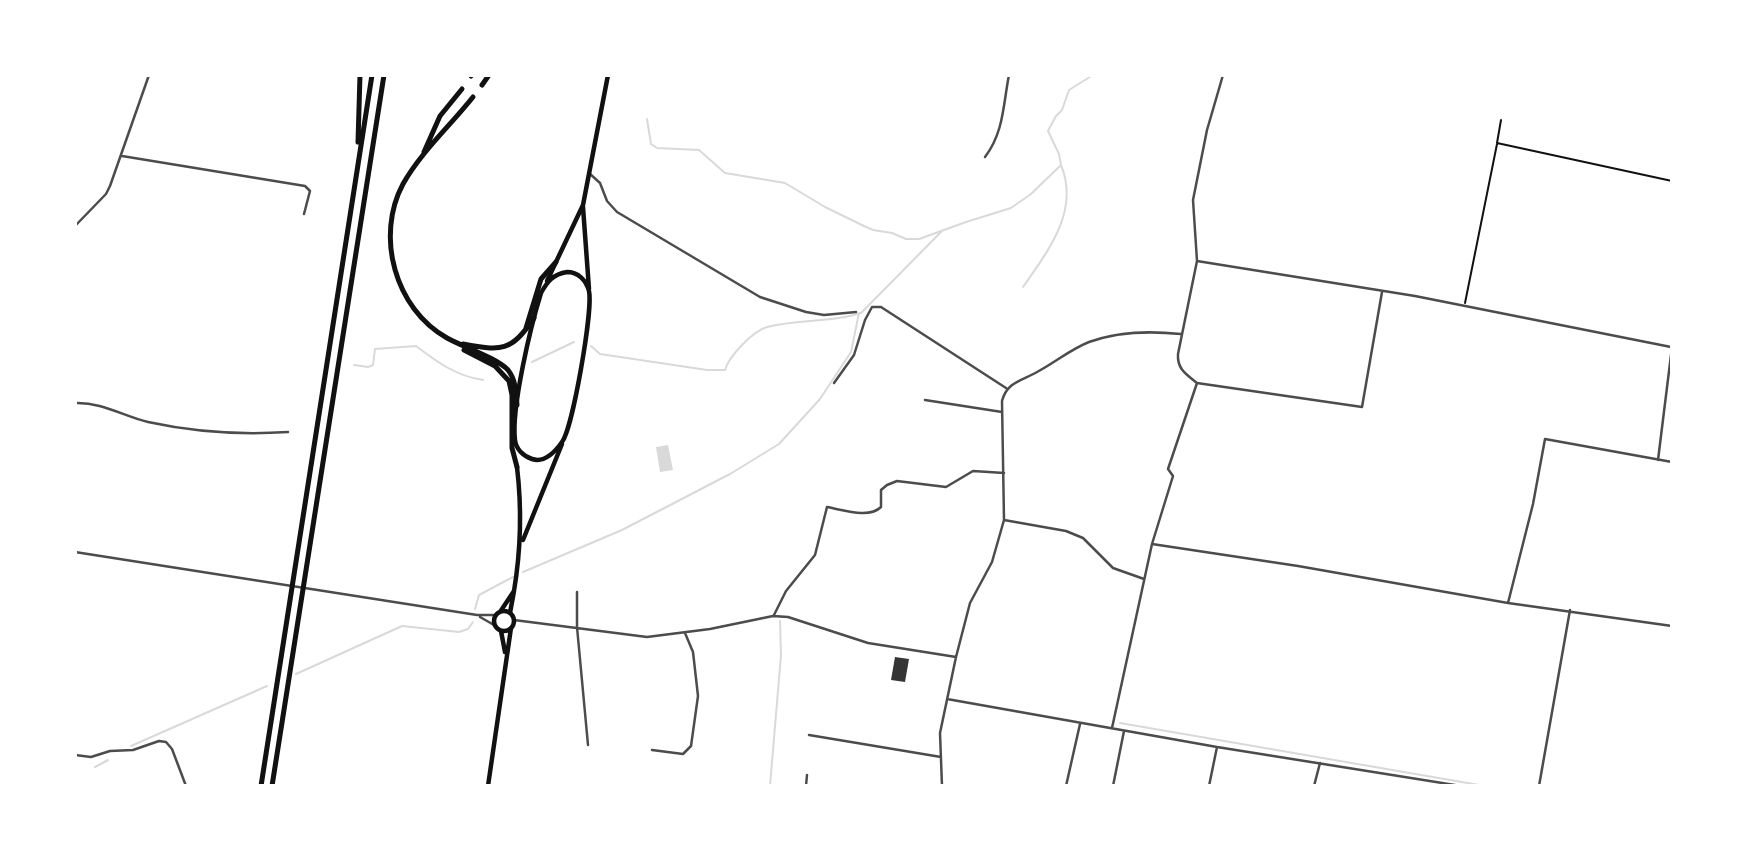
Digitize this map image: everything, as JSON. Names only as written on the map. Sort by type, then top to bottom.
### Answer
[{"type":"highway","points":[[355,177],[360,75]]},
{"type":"highway","points":[[261,786],[372,75]]},
{"type":"highway","points":[[272,786],[384,75]]},
{"type":"highway","points":[[482,85],[489,75]]},
{"type":"highway","points":[[421,159],[440,116],[462,89]]},
{"type":"highway","points":[[473,97],[402,186],[394,208],[391,243],[394,265],[401,287],[413,307],[437,331],[498,362],[509,372],[514,381],[517,405]]},
{"type":"highway","points":[[524,332],[541,279],[556,262]]},
{"type":"highway","points":[[457,343],[499,348],[512,344],[534,318]]},
{"type":"highway","points":[[457,343],[473,356],[495,366],[509,381],[512,395],[512,448],[517,467]]},
{"type":"main road","points":[[488,786],[514,620],[510,614],[521,544],[522,518],[515,441],[517,405],[534,318],[546,283],[583,205],[608,75]]},
{"type":"main road","points":[[521,544],[564,440],[580,371],[590,277],[583,205]]},
{"type":"main road","points":[[546,283],[560,273],[571,272],[583,279],[589,293]]},
{"type":"main road","points":[[515,441],[523,454],[535,460],[547,458],[564,440]]},
{"type":"main road","points":[[506,660],[501,631],[494,625],[498,613],[514,591]]},
{"type":"main road","points":[[498,613],[510,614]]},
{"type":"main road","points":[[501,631],[511,628]]},
{"type":"street","points":[[75,226],[106,194],[122,156],[149,75]]},
{"type":"street","points":[[985,157],[1001,128],[1009,75]]},
{"type":"street","points":[[1223,75],[1207,130],[1194,200],[1197,261],[1191,299],[1181,334],[1177,362],[1181,370],[1197,383],[1363,407],[1382,292]]},
{"type":"street","points":[[122,156],[305,186],[310,191],[304,214]]},
{"type":"street","points":[[589,173],[600,183],[607,201],[617,212],[760,297],[806,312],[856,312]]},
{"type":"street","points":[[1197,261],[1465,305],[1672,347],[1658,460]]},
{"type":"street","points":[[834,383],[854,355],[872,307],[881,307],[1005,390]]},
{"type":"street","points":[[1005,390],[1088,342],[1141,331],[1181,334]]},
{"type":"street","points":[[1112,729],[1152,544],[1173,476],[1168,469],[1197,383]]},
{"type":"street","points":[[942,786],[940,733],[956,657],[970,603],[992,562],[1004,520],[1002,412],[1005,390]]},
{"type":"street","points":[[925,400],[1002,412]]},
{"type":"street","points":[[75,403],[97,405],[146,421],[202,430],[257,434],[288,432]]},
{"type":"street","points":[[1508,603],[1534,504],[1545,439],[1672,462]]},
{"type":"street","points":[[773,616],[786,591],[815,555],[827,507],[876,512],[881,507],[881,490],[897,481],[946,487],[973,471],[1004,473]]},
{"type":"street","points":[[1004,520],[1066,531],[1083,538],[1113,568],[1144,579]]},
{"type":"street","points":[[1152,544],[1298,566],[1508,603],[1672,626]]},
{"type":"street","points":[[75,552],[477,615],[498,613]]},
{"type":"street","points":[[577,592],[577,627],[588,745]]},
{"type":"street","points":[[1539,786],[1570,610]]},
{"type":"street","points":[[477,615],[494,625]]},
{"type":"street","points":[[514,620],[647,637],[685,633],[773,616],[788,617],[878,646],[956,657]]},
{"type":"street","points":[[652,751],[683,754],[691,746],[698,696],[693,652],[685,633]]},
{"type":"street","points":[[947,699],[1217,747],[1461,786]]},
{"type":"street","points":[[1066,786],[1080,723]]},
{"type":"street","points":[[1113,786],[1124,731]]},
{"type":"street","points":[[809,735],[942,757]]},
{"type":"street","points":[[75,755],[90,757],[110,751],[133,750],[159,741],[166,742],[172,749],[186,786]]},
{"type":"street","points":[[1209,786],[1217,747]]},
{"type":"street","points":[[1314,786],[1320,763]]},
{"type":"street","points":[[806,786],[807,775]]},
{"type":"path","points":[[1465,305],[1501,120]]},
{"type":"path","points":[[1497,142],[1672,181]]},
{"type":"shaded area","points":[[668,445],[673,470],[660,472],[656,447]]},
{"type":"building","points":[[895,657],[909,659],[905,682],[891,680]]},
{"type":"waterway","points":[[647,119],[651,144],[657,148],[699,150],[725,173],[785,183],[825,207],[873,230],[892,233],[906,239],[919,239],[1011,208],[1031,194],[1061,165],[1048,131],[1062,110],[1069,90],[1093,75]]},
{"type":"waterway","points":[[1023,287],[1051,245],[1064,214],[1067,198],[1061,165]]},
{"type":"waterway","points":[[591,346],[600,354],[707,370],[725,370],[742,345],[761,329],[861,313],[942,231]]},
{"type":"waterway","points":[[523,572],[622,530],[730,474],[779,444],[820,399],[851,352],[859,313]]},
{"type":"waterway","points":[[532,362],[574,342]]},
{"type":"waterway","points":[[354,365],[373,365],[375,349],[416,346],[455,372],[483,380]]},
{"type":"waterway","points":[[475,609],[479,595],[513,577]]},
{"type":"waterway","points":[[770,786],[781,655],[780,621]]},
{"type":"waterway","points":[[296,674],[402,626],[459,632],[468,629],[473,622]]},
{"type":"waterway","points":[[131,746],[267,686]]},
{"type":"waterway","points":[[1120,723],[1485,786]]},
{"type":"waterway","points":[[95,767],[108,760]]}]
